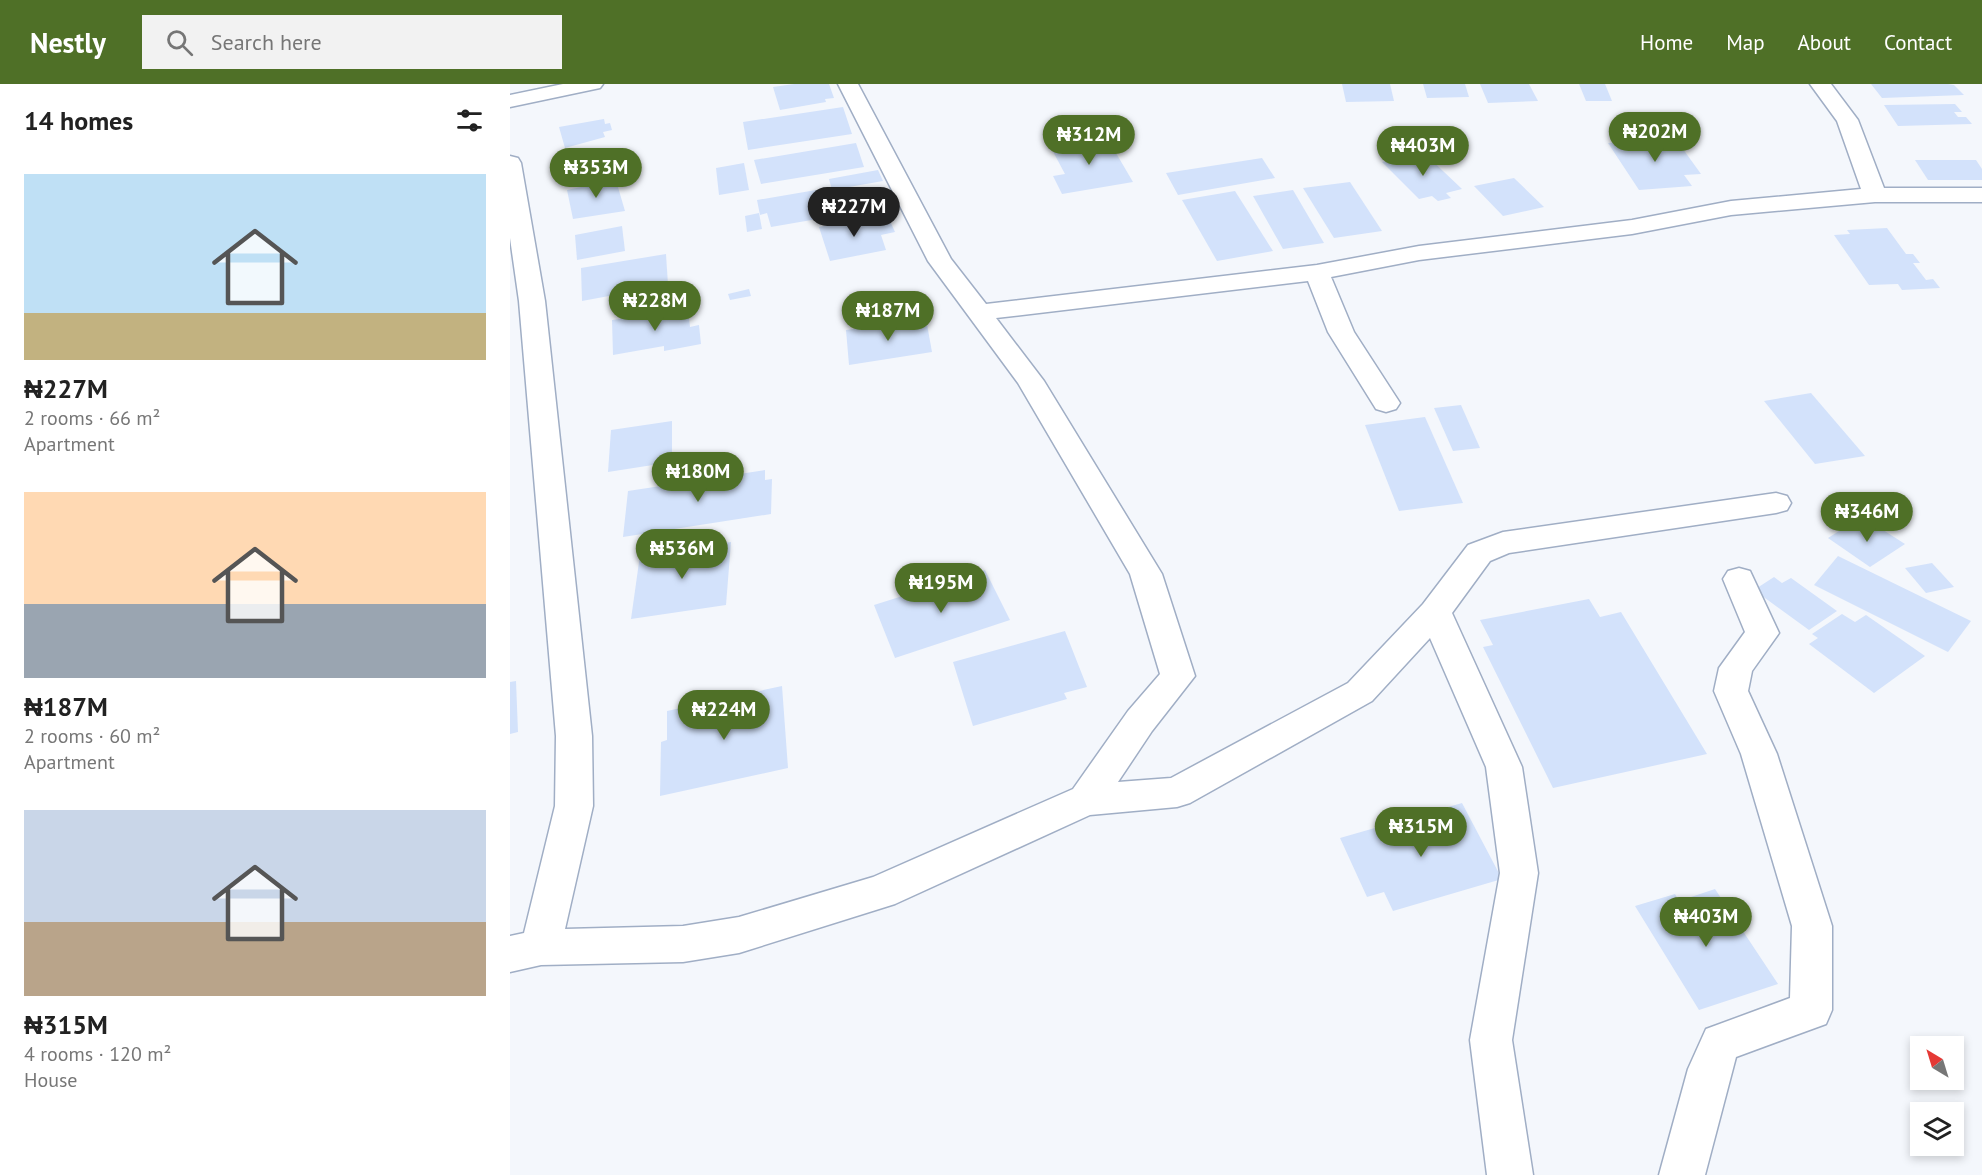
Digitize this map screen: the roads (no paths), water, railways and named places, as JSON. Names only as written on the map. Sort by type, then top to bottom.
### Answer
[{"type":"street","points":[[510,101],[593,84]]},
{"type":"street","points":[[848,84],[940,261],[1030,381],[1146,574],[1178,676],[1140,721],[1086,800]]},
{"type":"street","points":[[1820,84],[1847,120],[1875,195]]},
{"type":"street","points":[[510,163],[532,301],[574,736],[574,806],[525,950],[682,944],[739,935],[881,892],[1086,800],[1176,792],[1360,692],[1435,612],[1479,553],[1503,543],[1776,503]]},
{"type":"street","points":[[977,313],[1317,272],[1419,254],[1632,226],[1731,208],[1875,195],[1982,195]]},
{"type":"street","points":[[1317,272],[1341,332],[1386,403]]},
{"type":"street","points":[[1682,1175],[1710,1069],[1721,1043],[1811,1010],[1812,926],[1759,754],[1731,691],[1736,668],[1762,633],[1739,579]]},
{"type":"street","points":[[1435,612],[1504,767],[1519,873],[1491,1040],[1510,1175]]}]
